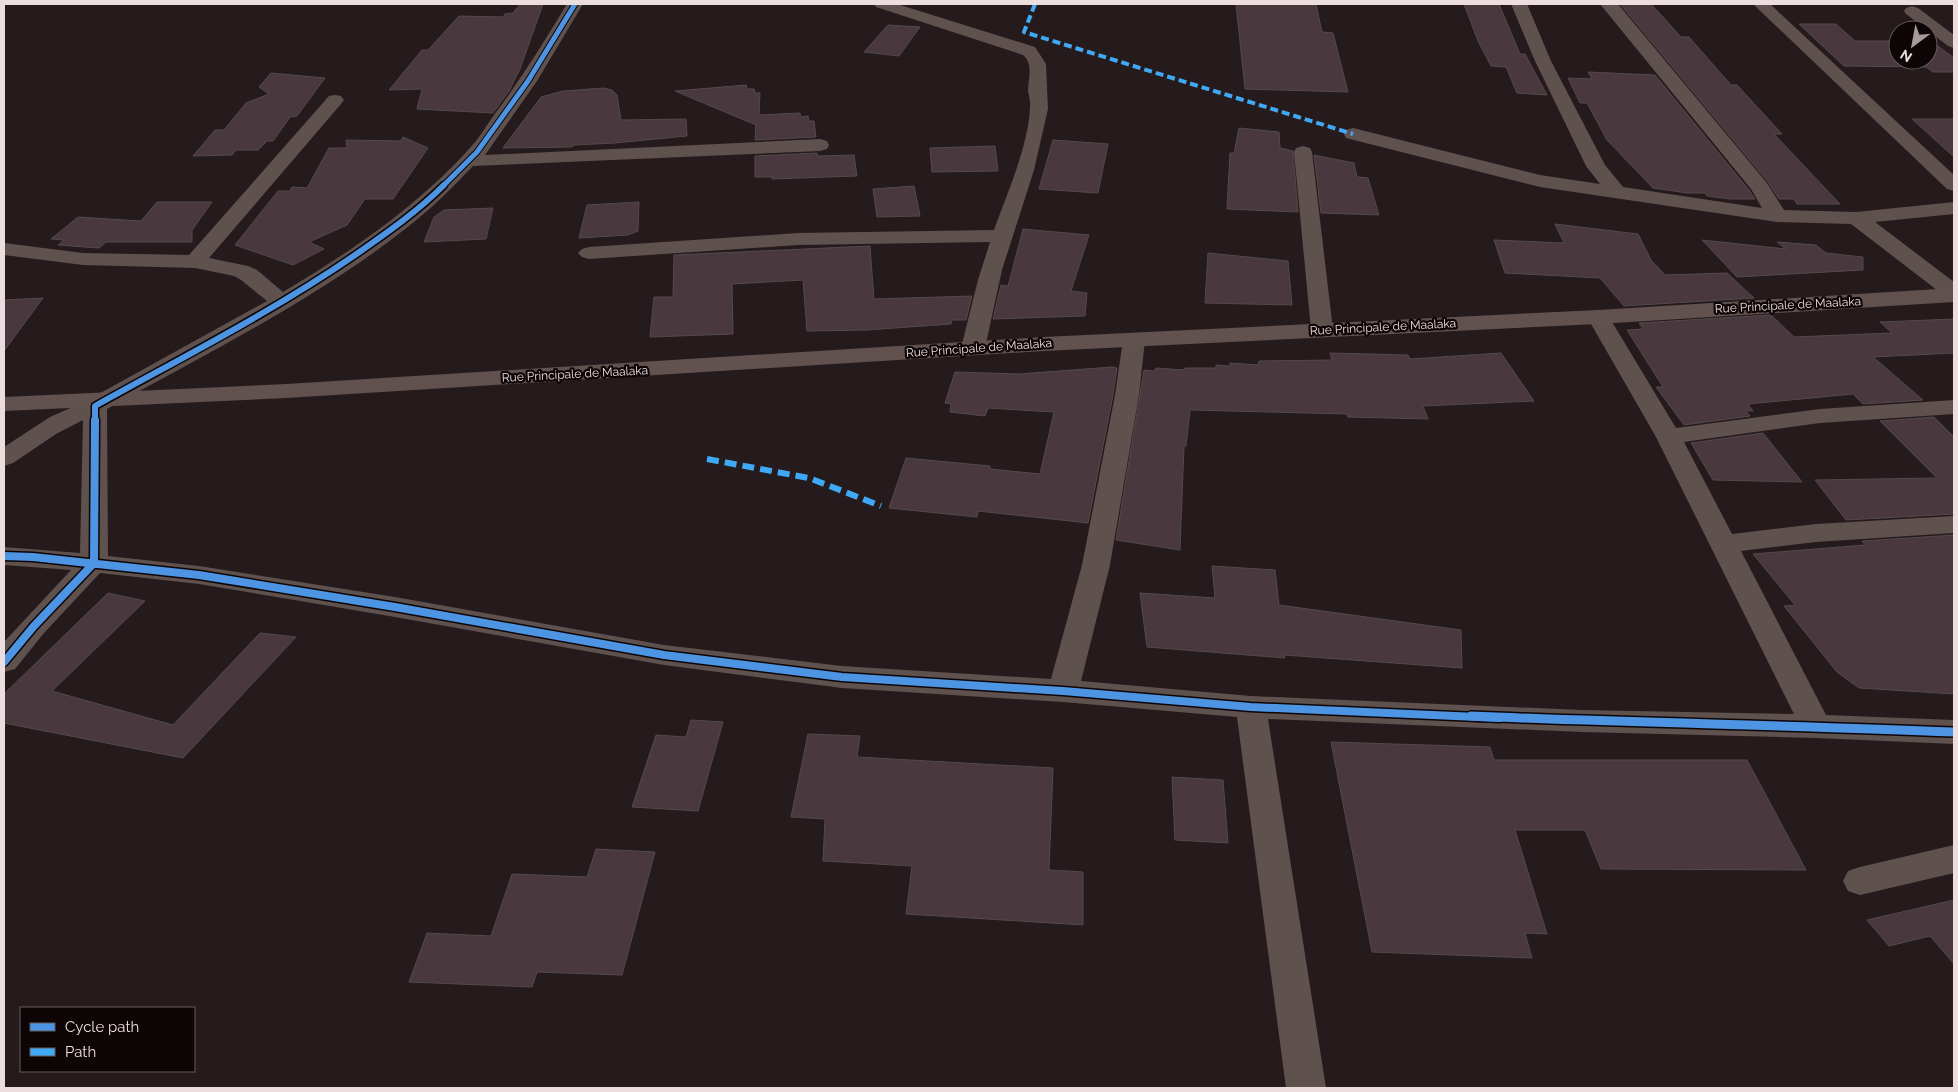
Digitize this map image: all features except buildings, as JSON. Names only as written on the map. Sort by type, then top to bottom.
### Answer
[{"type":"main road","name":"Rue Principale de Maalaka","points":[[4,404],[100,403],[569,375],[973,348],[1598,317],[1954,294]]},
{"type":"street","points":[[4,458],[55,423],[100,403],[282,302],[402,222],[477,152],[528,81],[575,4]]},
{"type":"street","points":[[882,4],[1021,48],[1035,56],[1039,72],[1037,91],[1039,107],[1020,186],[991,272],[973,348]]},
{"type":"street","points":[[1519,4],[1543,61],[1596,166],[1617,193]]},
{"type":"street","points":[[1608,4],[1612,6],[1650,51],[1754,179],[1777,216]]},
{"type":"street","points":[[1762,4],[1954,185]]},
{"type":"street","points":[[1912,11],[1954,43]]},
{"type":"street","points":[[195,262],[335,100]]},
{"type":"street","points":[[1353,134],[1540,181],[1777,216],[1856,218],[1954,208]]},
{"type":"street","points":[[468,162],[820,145]]},
{"type":"street","points":[[1303,152],[1322,330]]},
{"type":"street","points":[[1856,218],[1954,294]]},
{"type":"street","points":[[589,253],[798,239],[1002,236]]},
{"type":"street","points":[[4,249],[83,259],[195,262],[240,271],[249,275],[282,302]]},
{"type":"street","points":[[1598,317],[1669,436],[1816,726]]},
{"type":"street","points":[[1063,691],[1096,565],[1127,395],[1134,340]]},
{"type":"street","points":[[4,662],[34,626],[94,563],[100,403]]},
{"type":"street","points":[[1669,436],[1820,416],[1954,407]]},
{"type":"street","points":[[1723,544],[1816,533],[1954,524]]},
{"type":"street","points":[[4,556],[33,557],[200,575],[395,607],[664,655],[842,676],[1063,691],[1250,707],[1582,721],[1816,726],[1954,732]]},
{"type":"street","points":[[1250,707],[1306,1088]]},
{"type":"street","points":[[1860,881],[1954,860]]},
{"type":"marked path","points":[[1035,4],[1024,32],[1353,134]]},
{"type":"marked path","points":[[707,459],[809,478],[881,506]]},
{"type":"cycle path","points":[[4,662],[34,626],[94,563],[95,406],[282,302],[323,277],[402,222],[441,188],[477,152],[528,81],[575,4]]},
{"type":"cycle path","points":[[4,556],[33,557],[199,575],[395,607],[664,655],[842,677],[1063,691],[1251,707],[1582,721],[1816,726],[1954,732]]}]
